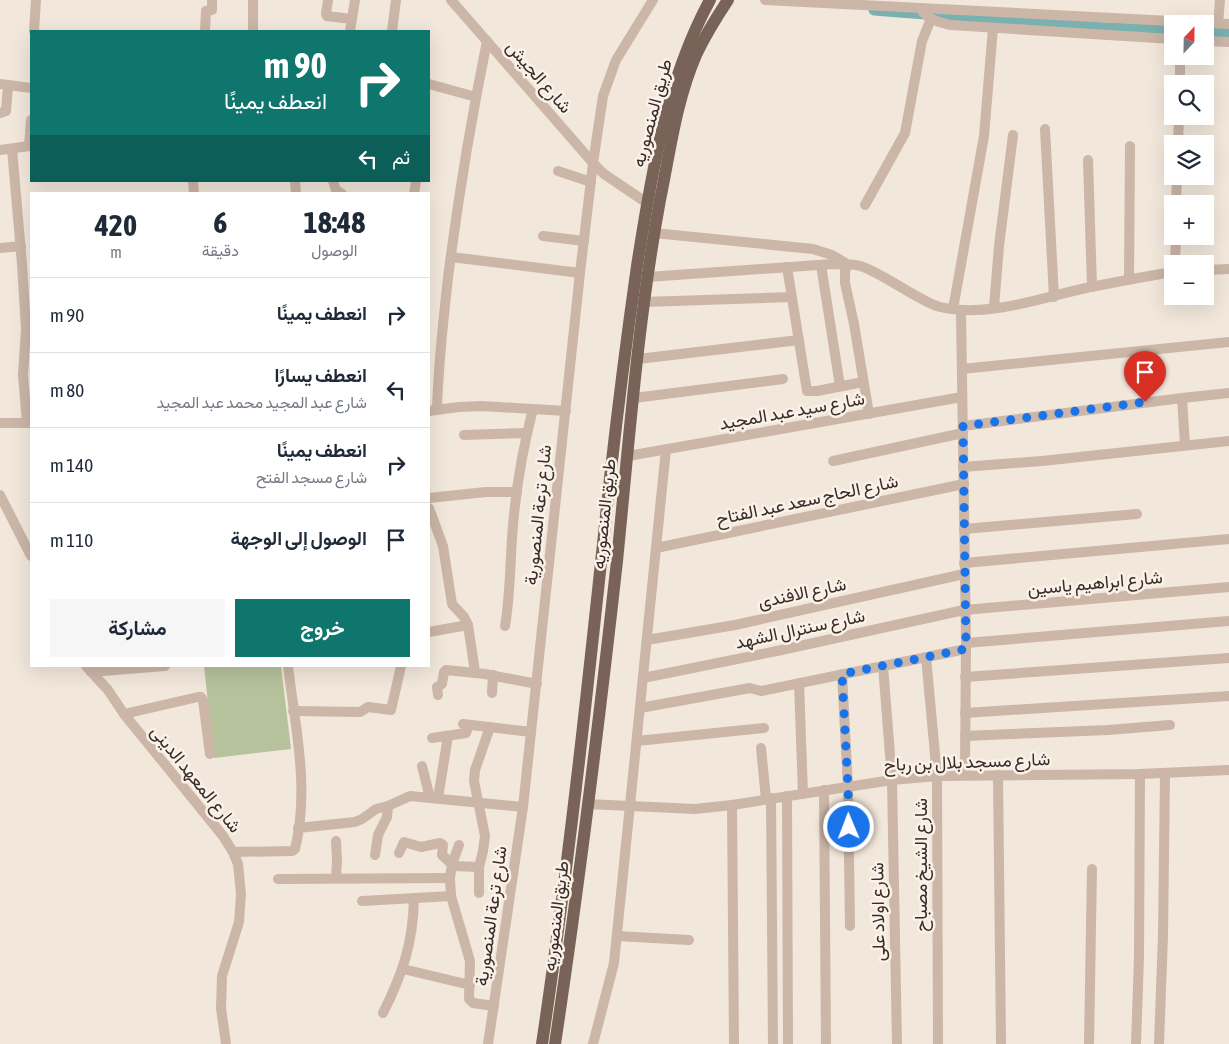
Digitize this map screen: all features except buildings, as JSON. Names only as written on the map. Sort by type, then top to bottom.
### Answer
[{"type":"main road","name":"طريق المنصوريه","points":[[542,1044],[567,868],[623,361],[647,203],[663,130],[677,80],[695,31],[710,0]]},
{"type":"main road","name":"طريق المنصوريه","points":[[555,1044],[565,983],[610,624],[644,302],[654,234],[683,92],[696,56],[707,33],[728,0]]},
{"type":"main road","points":[[595,621],[610,624]]},
{"type":"street","points":[[34,30],[36,0]]},
{"type":"street","points":[[205,30],[206,11],[212,10],[212,0]]},
{"type":"street","points":[[253,0],[253,30]]},
{"type":"street","points":[[328,0],[327,16],[352,19]]},
{"type":"street","points":[[350,30],[355,0]]},
{"type":"street","points":[[392,30],[396,0]]},
{"type":"street","name":"شارع الجيش","points":[[451,0],[593,163],[604,174],[647,203]]},
{"type":"street","name":"شارع ترعة المنصورية","points":[[488,1044],[523,807],[580,273],[603,96],[616,60],[653,0]]},
{"type":"street","points":[[765,0],[916,5],[1164,22]]},
{"type":"street","points":[[1218,24],[1220,0]]},
{"type":"street","points":[[916,5],[931,19],[951,24],[1164,39]]},
{"type":"street","points":[[865,205],[904,133],[922,41],[931,19]]},
{"type":"street","points":[[1214,24],[1229,24]]},
{"type":"street","points":[[965,775],[964,484],[962,369],[957,310],[984,136],[993,28]]},
{"type":"street","points":[[487,41],[464,161],[433,411],[482,406],[566,411]]},
{"type":"street","points":[[1214,41],[1229,42]]},
{"type":"street","points":[[430,84],[476,97]]},
{"type":"street","points":[[0,113],[6,111],[4,85],[30,88]]},
{"type":"street","points":[[1045,130],[1054,296]]},
{"type":"street","points":[[994,308],[999,246],[1013,135]]},
{"type":"street","points":[[0,150],[29,146],[30,137]]},
{"type":"street","points":[[1129,280],[1130,146]]},
{"type":"street","points":[[0,423],[29,423],[28,387],[23,362],[26,329],[27,261],[21,246],[12,149]]},
{"type":"street","points":[[1088,160],[1092,287]]},
{"type":"street","points":[[558,170],[591,182]]},
{"type":"street","points":[[654,234],[813,249],[832,255],[848,265]]},
{"type":"street","points":[[544,236],[584,241]]},
{"type":"street","points":[[0,248],[21,246]]},
{"type":"street","points":[[451,257],[580,273]]},
{"type":"street","points":[[648,277],[821,265],[857,265],[922,300],[957,310],[994,308],[1031,302],[1092,287],[1164,273]]},
{"type":"street","points":[[821,265],[840,386]]},
{"type":"street","points":[[848,265],[845,271],[845,283],[869,414]]},
{"type":"street","points":[[787,267],[807,391],[817,391],[863,382]]},
{"type":"street","points":[[1214,270],[1229,269]]},
{"type":"street","points":[[644,302],[792,297]]},
{"type":"street","points":[[638,359],[799,340]]},
{"type":"street","points":[[962,369],[1229,342]]},
{"type":"street","points":[[634,398],[784,379]]},
{"type":"street","points":[[833,461],[963,430],[1182,398],[1229,393]]},
{"type":"street","name":"شارع سيد عبد المجيد","points":[[628,456],[962,397]]},
{"type":"street","points":[[1182,398],[1185,446]]},
{"type":"street","points":[[505,626],[511,582],[516,492],[533,409]]},
{"type":"street","points":[[464,434],[527,433]]},
{"type":"street","points":[[963,467],[1229,441]]},
{"type":"street","points":[[593,1044],[612,975],[617,936],[666,449]]},
{"type":"street","name":"شارع الحاج سعد عبد الفتاح","points":[[656,548],[964,484]]},
{"type":"street","points":[[430,498],[516,492]]},
{"type":"street","points":[[0,495],[30,554]]},
{"type":"street","points":[[430,511],[443,546],[452,604],[464,617],[468,625],[475,672]]},
{"type":"street","points":[[964,529],[1137,514]]},
{"type":"street","points":[[430,539],[440,538]]},
{"type":"street","name":"شارع الافندى","points":[[647,640],[735,625],[964,569],[1229,538]]},
{"type":"street","name":"شارع ابراهيم ياسين","points":[[964,610],[1229,587]]},
{"type":"street","name":"شارع سنترال الشهد","points":[[643,678],[777,652],[964,610]]},
{"type":"street","points":[[640,708],[750,688],[761,691],[926,657],[966,646],[1229,621]]},
{"type":"street","points":[[430,632],[468,625]]},
{"type":"street","name":"شارع الشيخ مصباح","points":[[926,657],[937,776],[938,1044]]},
{"type":"street","points":[[965,677],[1229,658]]},
{"type":"street","name":"شارع اولاد على","points":[[883,666],[892,780],[897,1044]]},
{"type":"street","points":[[88,669],[139,667]]},
{"type":"street","points":[[233,852],[292,851],[295,849],[302,801],[300,764],[288,667]]},
{"type":"street","points":[[293,711],[360,712],[368,707],[391,710],[401,667]]},
{"type":"street","name":"شارع المعهد الدينى","points":[[88,669],[108,690],[124,714],[223,836],[238,864],[241,894],[239,922],[222,976],[220,1008],[226,1044]]},
{"type":"street","points":[[438,695],[437,687],[442,684],[446,671],[475,672],[536,684]]},
{"type":"street","points":[[842,674],[848,787],[850,926]]},
{"type":"street","points":[[492,693],[493,675]]},
{"type":"street","points":[[799,683],[803,794]]},
{"type":"street","points":[[965,713],[1229,696]]},
{"type":"street","points":[[124,714],[201,697],[203,700],[210,754]]},
{"type":"street","points":[[432,738],[467,732],[466,725],[531,732]]},
{"type":"street","points":[[965,736],[1108,730],[1170,725]]},
{"type":"street","points":[[479,893],[479,867],[484,850],[485,836],[474,781],[475,770],[490,727]]},
{"type":"street","points":[[636,741],[764,728]]},
{"type":"street","points":[[434,798],[448,736]]},
{"type":"street","points":[[761,748],[768,799],[773,1044]]},
{"type":"street","points":[[422,766],[434,798]]},
{"type":"street","name":"شارع مسجد بلال بن رباح","points":[[588,804],[696,809],[892,780],[937,776],[1140,774],[1229,770]]},
{"type":"street","points":[[1159,1044],[1165,773]]},
{"type":"street","points":[[1136,1044],[1139,957],[1140,774]]},
{"type":"street","points":[[998,775],[1001,1044]]},
{"type":"street","points":[[824,790],[826,1044]]},
{"type":"street","points":[[298,828],[355,822],[376,809],[410,796],[523,807]]},
{"type":"street","points":[[786,796],[788,1044]]},
{"type":"street","points":[[732,805],[734,1044]]},
{"type":"street","points":[[375,855],[378,835],[387,817],[388,806]]},
{"type":"street","points":[[424,835],[424,846]]},
{"type":"street","points":[[336,841],[336,878]]},
{"type":"street","points":[[399,853],[404,842],[418,846],[441,843],[442,854],[452,864],[479,867]]},
{"type":"street","points":[[460,845],[452,864],[450,878],[451,896],[470,960],[468,997],[470,1002],[494,1006]]},
{"type":"street","points":[[1089,1044],[1092,869]]},
{"type":"street","points":[[278,879],[450,878]]},
{"type":"street","points":[[362,901],[451,896]]},
{"type":"street","points":[[383,1013],[398,984],[408,954],[413,922],[414,898]]},
{"type":"street","points":[[617,936],[690,940]]},
{"type":"street","points":[[403,968],[470,985]]},
{"type":"green space","points":[[204,667],[281,667],[291,749],[214,758]]},
{"type":"waterway","points":[[874,10],[1107,28],[1164,30]]},
{"type":"waterway","points":[[1214,31],[1229,32]]},
{"type":"route","points":[[849,827],[842,674],[966,649],[963,426],[1145,402]]}]
